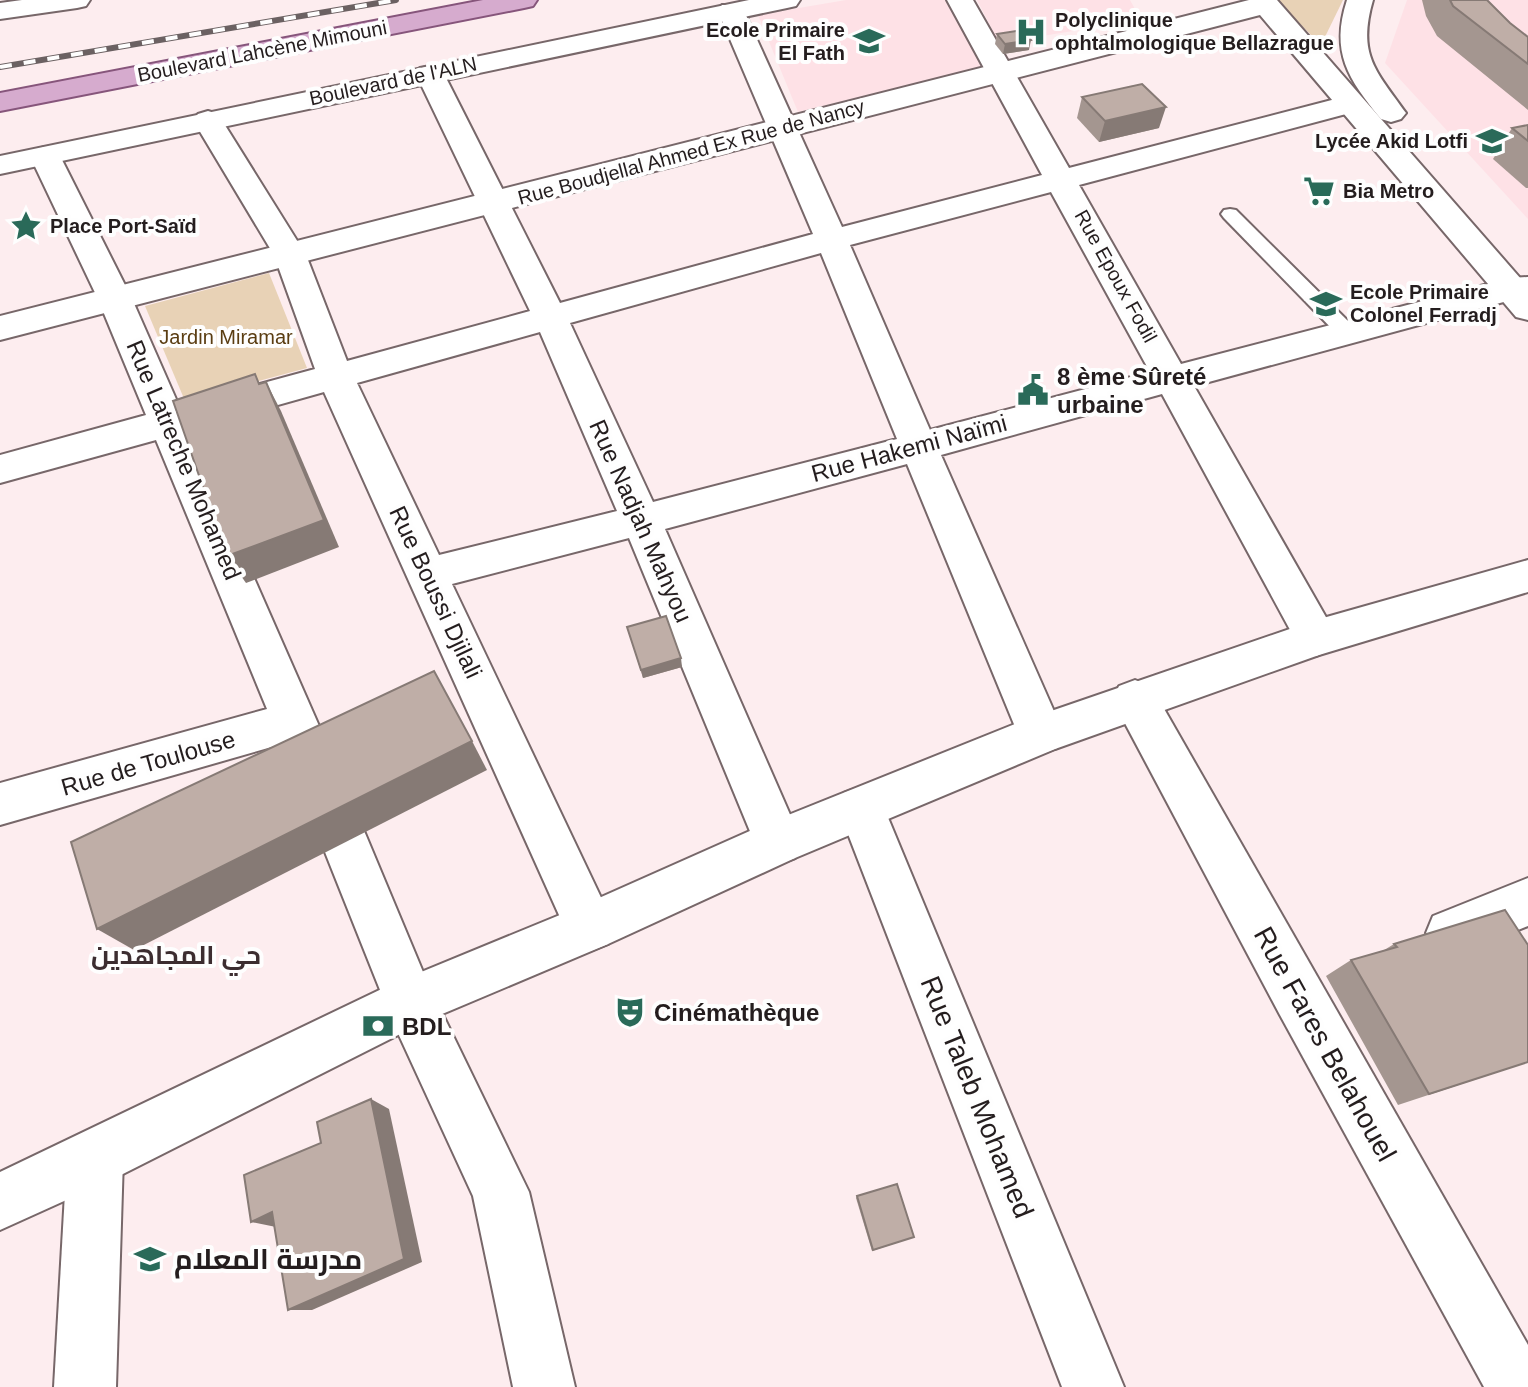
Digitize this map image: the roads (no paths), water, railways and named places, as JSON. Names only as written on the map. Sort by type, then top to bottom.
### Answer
[{"type":"main road","name":"Boulevard Lahcène Mimouni","points":[[0,102],[524,0]]},
{"type":"street","points":[[0,11],[77,0]]},
{"type":"street","name":"Boulevard de l'ALN","points":[[0,165],[787,0]]},
{"type":"street","name":"Rue Epoux Fodil","points":[[960,0],[1316,638]]},
{"type":"street","points":[[1360,0],[1352,22],[1354,55],[1367,84],[1524,288]]},
{"type":"street","points":[[1265,3],[1351,104],[1524,288]]},
{"type":"street","name":"Rue Boudjellal Ahmed Ex Rue de Nancy","points":[[0,328],[1265,3]]},
{"type":"street","points":[[731,11],[784,127],[916,445],[1041,734]]},
{"type":"street","points":[[1306,52],[1354,55]]},
{"type":"street","name":"Rue Nadjah Mahyou","points":[[430,74],[498,202],[642,521],[778,842]]},
{"type":"street","points":[[0,469],[831,240],[1351,104]]},
{"type":"street","name":"Rue Boussi Djilali","points":[[208,120],[290,255],[336,378],[590,927]]},
{"type":"street","name":"Rue Latreche Mohamed","points":[[45,156],[115,299],[314,767]]},
{"type":"street","name":"Rue Hakemi Naïmi","points":[[429,574],[642,521],[1172,377],[1524,288]]},
{"type":"street","points":[[0,1201],[95,1158],[410,1002],[590,927],[778,842],[1041,734],[1316,638],[1528,576]]},
{"type":"street","name":"Rue Fares Belahouel","points":[[1135,699],[1319,988],[1518,1387]]},
{"type":"street","name":"Rue de Toulouse","points":[[0,804],[295,721]]},
{"type":"street","name":"Rue Taleb Mohamed","points":[[861,808],[1093,1387]]},
{"type":"street","points":[[345,842],[410,1002],[501,1192],[544,1387]]},
{"type":"street","points":[[1413,949],[1528,902]]},
{"type":"street","points":[[85,1387],[95,1158]]},
{"type":"lane","points":[[1230,214],[1347,332]]},
{"type":"railway","points":[[0,67],[396,0]]},
{"type":"place","name":"Polyclinique ophtalmologique Bellazrague","points":[[1031,32]]},
{"type":"place","name":"Ecole Primaire El Fath","points":[[869,41]]},
{"type":"place","name":"Lycée Akid Lotfi","points":[[1492,141]]},
{"type":"place","name":"Bia Metro","points":[[1319,191]]},
{"type":"place","name":"Place Port-Saïd","points":[[26,226]]},
{"type":"place","name":"Ecole Primaire Colonel Ferradj","points":[[1326,304]]},
{"type":"place","name":"8 ème Sûreté urbaine","points":[[1033,390]]},
{"type":"place","name":"Cinémathèque","points":[[630,1012]]},
{"type":"place","name":"BDL","points":[[378,1026]]},
{"type":"place","name":"مدرسة المعلام","points":[[150,1259]]},
{"type":"district","name":"حي المجاهدين","points":[[176,955]]},
{"type":"park label","name":"Jardin Miramar","points":[[226,337]]}]
